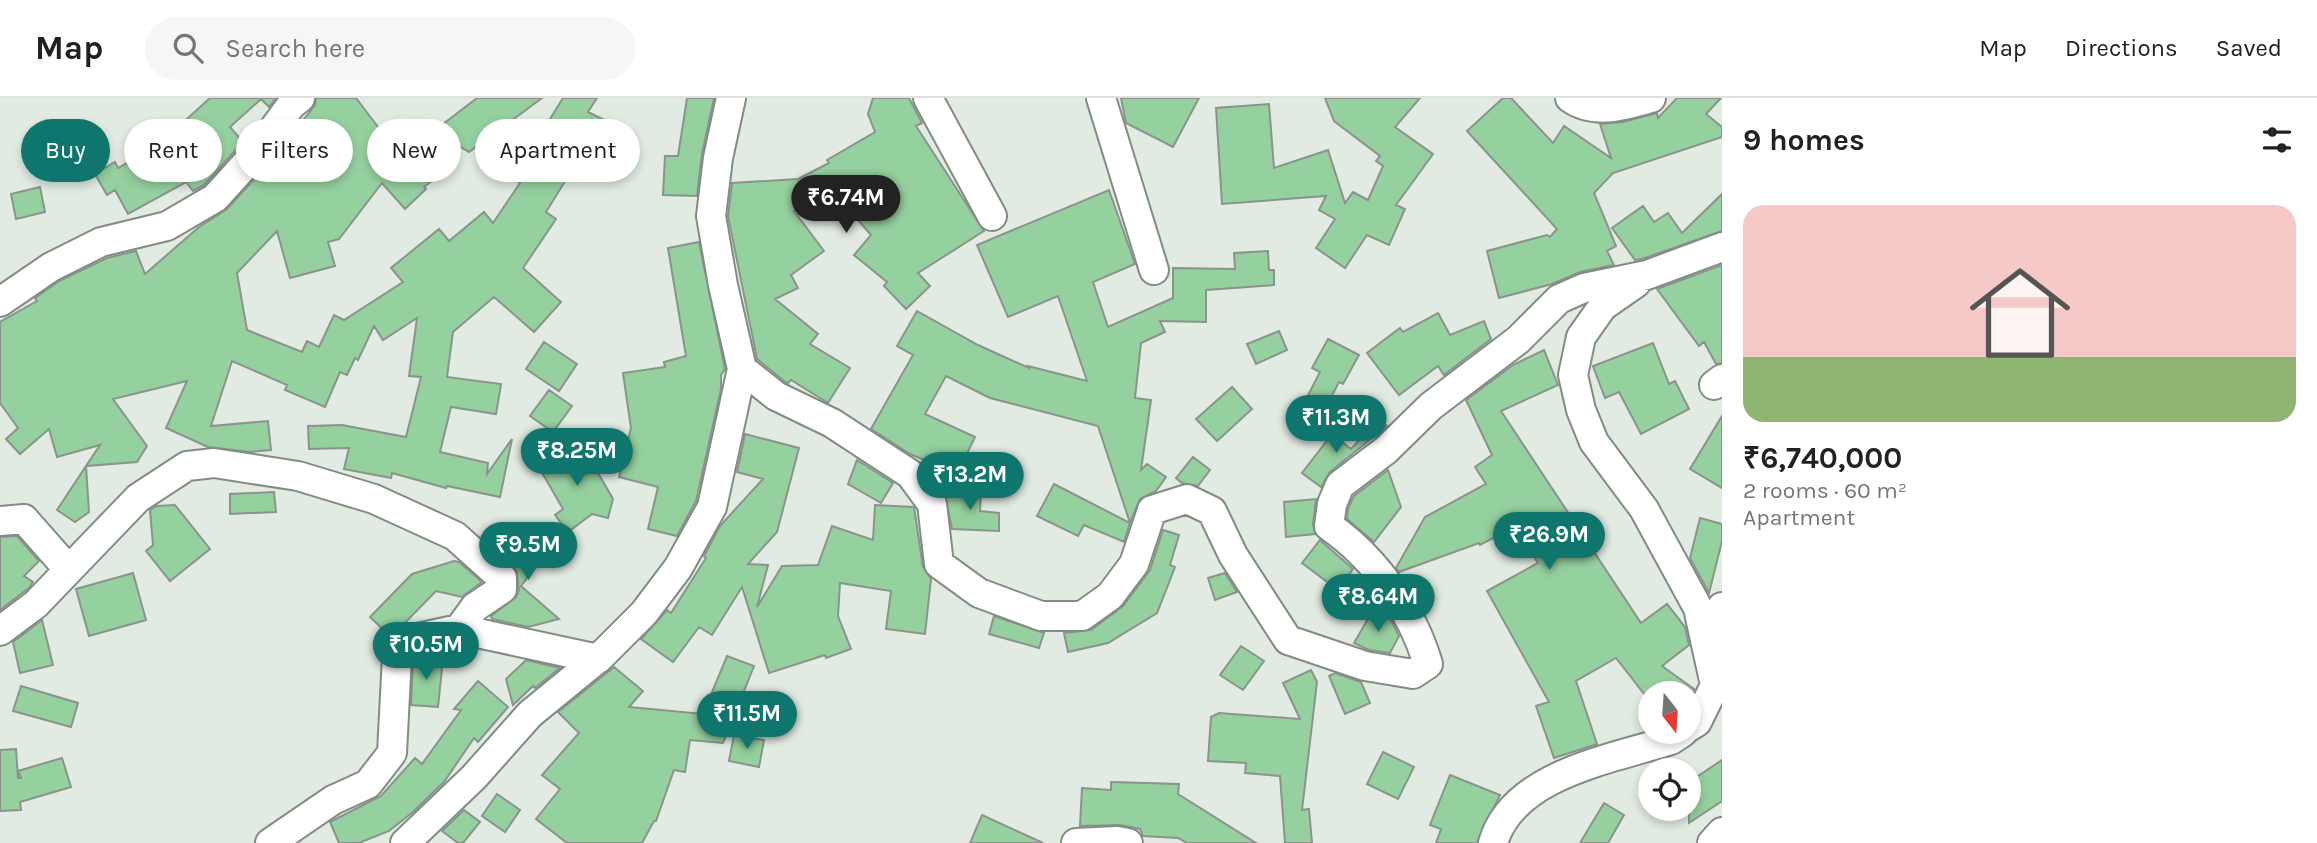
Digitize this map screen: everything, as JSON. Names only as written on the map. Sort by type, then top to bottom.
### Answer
[{"type":"street","points":[[0,302],[51,267],[101,242],[167,226],[215,198],[255,154],[292,104],[300,98]]},
{"type":"street","points":[[405,843],[474,777],[530,714],[598,659],[644,613],[678,568],[712,507],[743,369],[723,285],[711,216],[718,158],[731,98]]},
{"type":"street","points":[[928,98],[992,216]]},
{"type":"street","points":[[1101,98],[1154,270]]},
{"type":"street","points":[[1570,98],[1579,104],[1605,108],[1651,98]]},
{"type":"street","points":[[743,369],[776,396],[832,423],[910,474],[932,504],[939,564],[979,593],[1041,616],[1082,616],[1110,596],[1134,564],[1152,510],[1187,499],[1212,512],[1233,555],[1288,640],[1365,666],[1413,674],[1428,664],[1422,642],[1387,583],[1351,542],[1329,526],[1332,504],[1340,485],[1386,450],[1431,407],[1517,340],[1559,299],[1584,288],[1647,275],[1722,247]]},
{"type":"street","points":[[1647,275],[1603,306],[1581,337],[1573,375],[1581,410],[1594,442],[1644,509],[1698,608],[1715,685]]},
{"type":"street","points":[[0,631],[36,604],[138,498],[187,466],[214,463],[298,477],[373,499],[456,536],[502,578],[502,589],[475,607],[459,629]]},
{"type":"street","points":[[0,521],[24,519],[68,569]]},
{"type":"street","points":[[1701,714],[1715,685],[1716,629],[1722,607]]},
{"type":"street","points":[[270,843],[332,800],[368,784],[392,753],[397,656],[413,639],[459,629],[598,659]]},
{"type":"street","points":[[1493,843],[1506,814],[1534,791],[1568,771],[1658,744]]},
{"type":"street","points":[[1712,843],[1722,832]]},
{"type":"street","points":[[1076,843],[1128,843]]},
{"type":"building","points":[[210,98],[276,98],[269,107],[261,99],[236,119],[230,127],[236,134],[236,150],[222,165],[222,119],[187,119]]},
{"type":"building","points":[[316,98],[356,98],[372,119],[367,119],[367,182],[430,182],[405,209],[382,183],[339,239],[328,242],[335,266],[290,278],[277,231],[237,273],[247,330],[302,352],[307,341],[319,347],[334,315],[344,320],[403,282],[391,268],[439,229],[449,241],[484,212],[493,223],[518,182],[565,182],[546,212],[556,219],[523,268],[561,302],[534,332],[494,297],[453,332],[447,377],[501,384],[496,414],[451,407],[440,452],[488,463],[487,474],[512,439],[500,497],[447,486],[446,488],[392,473],[391,478],[344,469],[349,448],[309,449],[308,426],[342,425],[406,437],[421,377],[409,376],[417,318],[383,340],[374,326],[358,360],[355,358],[347,375],[340,372],[325,407],[285,390],[287,385],[232,361],[211,426],[268,421],[271,450],[250,452],[208,447],[166,428],[187,381],[113,399],[147,446],[137,462],[86,466],[100,445],[57,457],[49,429],[20,454],[6,439],[18,428],[0,403],[0,322],[37,301],[35,298],[59,281],[107,258],[136,251],[145,274],[199,227],[227,209],[252,182],[353,182],[353,119],[304,119],[315,105]]},
{"type":"building","points":[[477,98],[542,98],[514,119],[475,119],[475,148],[469,152],[461,147],[461,119],[450,119]]},
{"type":"building","points":[[563,98],[597,98],[588,112],[602,119],[550,119]]},
{"type":"building","points":[[687,98],[714,98],[702,154],[697,196],[663,195],[665,156],[678,156]]},
{"type":"building","points":[[873,98],[909,98],[922,123],[916,126],[984,231],[918,273],[930,286],[906,309],[884,286],[887,282],[854,255],[871,235],[833,191],[794,211],[824,251],[791,275],[798,288],[775,299],[818,334],[810,344],[850,368],[828,403],[791,380],[785,382],[757,359],[728,216],[732,183],[798,179],[829,163],[827,160],[875,132],[868,114]]},
{"type":"building","points":[[1121,98],[1199,98],[1173,147],[1126,123]]},
{"type":"building","points":[[1325,98],[1420,98],[1395,127],[1433,154],[1396,205],[1405,209],[1389,245],[1367,235],[1345,268],[1316,248],[1335,219],[1319,210],[1326,196],[1222,204],[1216,108],[1269,104],[1274,168],[1328,150],[1345,203],[1353,192],[1368,200],[1383,166],[1376,161],[1380,156],[1334,121]]},
{"type":"building","points":[[1503,98],[1511,98],[1553,143],[1564,126],[1611,158],[1600,124],[1623,122],[1657,113],[1658,118],[1677,98],[1721,98],[1706,114],[1722,127],[1722,137],[1613,173],[1594,193],[1616,246],[1607,251],[1614,265],[1580,272],[1552,284],[1499,298],[1487,251],[1547,235],[1550,237],[1557,229],[1467,131]]},
{"type":"building","points":[[115,162],[118,168],[124,165],[124,182],[186,182],[128,214],[115,190],[107,195],[100,182],[110,182],[110,165]]},
{"type":"building","points":[[186,182],[207,182],[204,185],[193,191]]},
{"type":"building","points":[[40,187],[45,212],[16,219],[11,194]]},
{"type":"building","points":[[1109,190],[1135,264],[1093,282],[1108,327],[1173,298],[1173,268],[1235,269],[1234,253],[1268,251],[1269,270],[1274,270],[1274,285],[1206,290],[1206,322],[1160,321],[1165,332],[1141,343],[1135,398],[1151,400],[1141,470],[1147,464],[1166,477],[1156,491],[1140,499],[1130,523],[1098,426],[990,398],[946,376],[925,414],[975,437],[957,474],[910,454],[871,429],[913,355],[897,346],[917,311],[978,345],[1029,368],[1028,366],[1087,381],[1058,296],[1008,317],[977,245]]},
{"type":"building","points":[[1722,194],[1722,231],[1642,259],[1635,260],[1612,228],[1643,206],[1654,222],[1668,213],[1682,233]]},
{"type":"building","points":[[699,242],[725,369],[721,375],[721,389],[696,501],[677,536],[648,529],[658,487],[619,477],[631,428],[623,373],[665,367],[664,362],[686,356],[668,248]]},
{"type":"building","points":[[1722,265],[1722,363],[1716,364],[1704,342],[1699,346],[1657,289]]},
{"type":"building","points":[[1438,313],[1450,335],[1484,321],[1491,339],[1444,375],[1438,366],[1399,395],[1367,353],[1400,328],[1403,332]]},
{"type":"building","points":[[1279,331],[1287,350],[1256,364],[1247,344]]},
{"type":"building","points":[[1328,339],[1359,355],[1343,384],[1339,382],[1324,411],[1305,401],[1320,372],[1312,368]]},
{"type":"building","points":[[544,342],[577,364],[559,391],[526,369]]},
{"type":"building","points":[[1653,343],[1669,384],[1675,381],[1689,409],[1641,434],[1619,392],[1605,398],[1593,366]]},
{"type":"building","points":[[1544,350],[1558,385],[1501,411],[1641,623],[1667,604],[1685,627],[1689,645],[1662,666],[1683,681],[1638,681],[1638,686],[1616,658],[1576,681],[1597,744],[1554,758],[1536,706],[1549,702],[1487,591],[1538,563],[1514,527],[1480,545],[1479,543],[1399,572],[1396,568],[1425,517],[1486,484],[1475,467],[1492,455],[1466,400],[1513,365]]},
{"type":"building","points":[[1232,387],[1252,409],[1217,441],[1196,419]]},
{"type":"building","points":[[549,390],[572,406],[553,432],[530,416]]},
{"type":"building","points":[[1722,416],[1722,488],[1690,469]]},
{"type":"building","points":[[1379,419],[1387,426],[1330,472],[1321,487],[1302,473],[1332,434],[1351,449]]},
{"type":"building","points":[[745,434],[799,448],[777,532],[748,564],[768,565],[757,607],[782,566],[818,565],[832,526],[873,540],[875,505],[914,507],[923,567],[931,579],[925,634],[886,629],[891,591],[840,583],[838,616],[851,649],[826,658],[825,655],[769,673],[742,587],[712,635],[699,627],[673,662],[641,639],[667,610],[671,613],[706,558],[704,556],[720,526],[763,479],[737,472]]},
{"type":"building","points":[[582,445],[613,499],[608,518],[592,514],[568,532],[555,515],[563,509],[540,469]]},
{"type":"building","points":[[1193,457],[1210,470],[1198,486],[1182,483],[1176,478]]},
{"type":"building","points":[[857,460],[893,483],[881,503],[848,484]]},
{"type":"building","points":[[86,466],[89,512],[75,522],[57,510]]},
{"type":"building","points":[[1388,470],[1401,507],[1374,542],[1347,519],[1348,508],[1354,496]]},
{"type":"building","points":[[1054,484],[1130,523],[1124,542],[1084,525],[1078,536],[1037,516]]},
{"type":"building","points":[[944,490],[981,491],[980,511],[999,513],[999,531],[952,529]]},
{"type":"building","points":[[274,492],[276,512],[230,514],[230,494]]},
{"type":"building","points":[[1316,499],[1313,524],[1315,534],[1286,537],[1284,502]]},
{"type":"building","points":[[175,505],[210,549],[170,581],[146,551],[153,545],[150,510],[156,506]]},
{"type":"building","points":[[1700,518],[1722,524],[1722,541],[1709,593],[1690,558]]},
{"type":"building","points":[[550,530],[560,555],[538,564],[521,586],[559,619],[528,627],[492,619],[491,616],[516,597],[519,590],[517,572],[505,549]]},
{"type":"building","points":[[1163,530],[1179,535],[1170,565],[1175,567],[1157,613],[1108,643],[1068,652],[1064,633],[1091,630],[1123,606],[1150,570]]},
{"type":"building","points":[[17,536],[39,561],[24,576],[33,582],[30,587],[0,610],[0,537]]},
{"type":"building","points":[[1320,540],[1353,569],[1338,590],[1302,563]]},
{"type":"building","points":[[454,561],[459,562],[482,582],[462,597],[436,591],[391,637],[370,617],[412,574]]},
{"type":"building","points":[[133,573],[146,620],[89,636],[76,589]]},
{"type":"building","points":[[1225,573],[1237,592],[1215,600],[1208,578]]},
{"type":"building","points":[[1373,610],[1391,620],[1399,636],[1390,653],[1369,650],[1354,643]]},
{"type":"building","points":[[994,616],[1044,633],[1039,648],[989,634]]},
{"type":"building","points":[[42,620],[53,665],[20,673],[13,642]]},
{"type":"building","points":[[1241,646],[1264,661],[1243,690],[1220,675]]},
{"type":"building","points":[[419,656],[443,659],[438,707],[411,705],[413,663]]},
{"type":"building","points":[[727,656],[754,666],[723,743],[690,740],[685,772],[674,770],[656,821],[642,843],[567,843],[536,819],[560,789],[542,775],[579,733],[558,712],[614,667],[643,691],[629,707],[703,714]]},
{"type":"building","points":[[526,660],[560,668],[535,688],[533,686],[513,705],[506,679]]},
{"type":"building","points":[[1311,670],[1317,682],[1302,810],[1309,809],[1312,843],[1285,843],[1280,776],[1245,773],[1246,763],[1208,761],[1211,717],[1219,713],[1300,719],[1283,683]]},
{"type":"building","points":[[1335,673],[1361,682],[1370,703],[1345,714],[1329,676]]},
{"type":"building","points":[[478,681],[508,707],[478,742],[474,738],[444,782],[389,831],[359,843],[339,843],[330,822],[381,796],[415,758],[422,764],[461,710],[454,709]]},
{"type":"building","points":[[21,686],[78,703],[71,727],[13,711]]},
{"type":"building","points":[[734,735],[764,740],[759,767],[729,761]]},
{"type":"building","points":[[16,749],[18,778],[21,778],[18,771],[62,758],[71,787],[20,802],[21,810],[0,811],[0,750]]},
{"type":"building","points":[[1383,752],[1414,767],[1398,799],[1367,784]]},
{"type":"building","points":[[1722,760],[1722,801],[1701,815],[1701,774]]},
{"type":"building","points":[[1450,775],[1500,795],[1477,843],[1436,843],[1441,829],[1430,825]]},
{"type":"building","points":[[1111,782],[1179,784],[1178,794],[1256,843],[1187,843],[1178,838],[1143,836],[1140,829],[1120,825],[1080,826],[1082,788],[1111,790]]},
{"type":"building","points":[[497,794],[520,810],[505,832],[482,816]]},
{"type":"building","points":[[1604,803],[1624,815],[1608,843],[1580,843]]},
{"type":"building","points":[[464,810],[480,822],[463,843],[458,843],[442,831]]},
{"type":"building","points":[[982,815],[1043,843],[970,843]]}]
